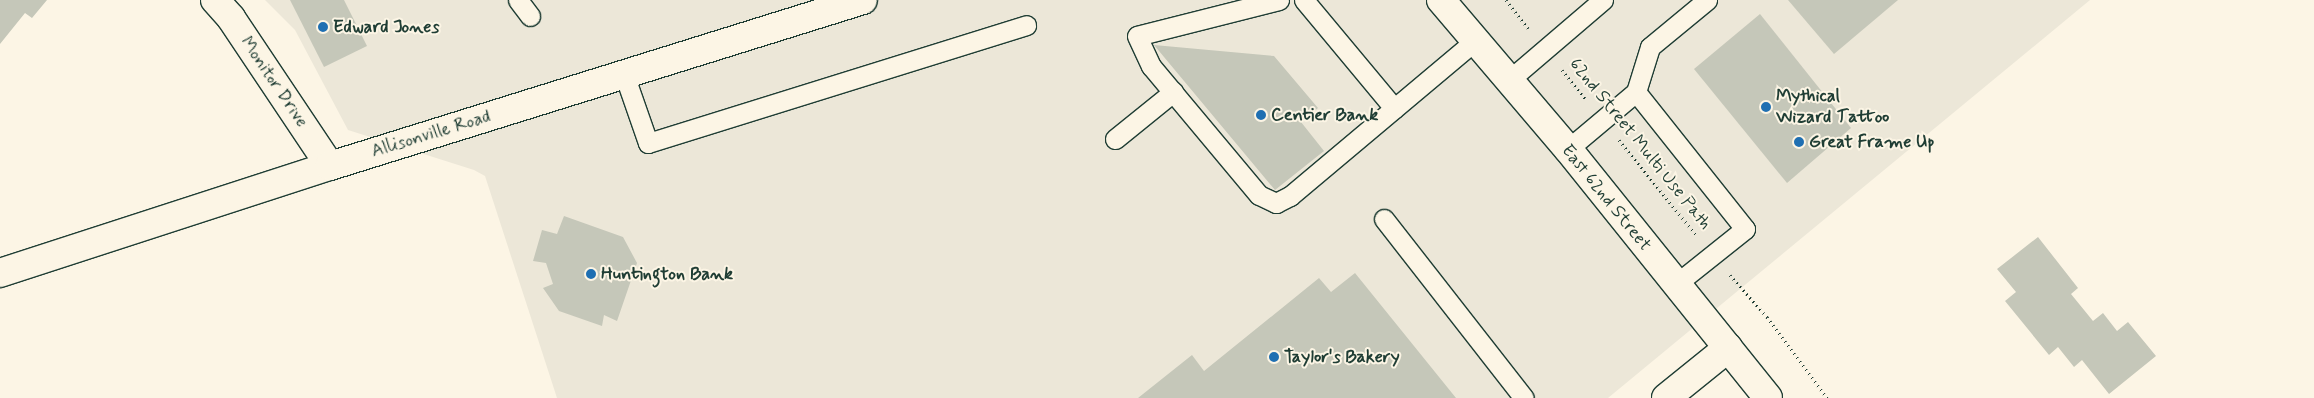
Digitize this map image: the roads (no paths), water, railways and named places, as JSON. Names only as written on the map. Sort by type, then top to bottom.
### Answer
[{"type":"main road","name":"Monitor Drive","points":[[214,0],[231,18],[330,166]]},
{"type":"main road","name":"Allisonville Road","points":[[0,273],[330,166],[864,0]]},
{"type":"main road","name":"East 62nd Street","points":[[1441,0],[1508,81],[1568,149],[1768,398]]},
{"type":"main road","points":[[1666,398],[1728,348]]},
{"type":"lane","points":[[518,0],[530,16]]},
{"type":"lane","points":[[1279,0],[1137,36],[1151,66],[1259,195],[1276,203],[1290,196],[1474,41]]},
{"type":"lane","points":[[1304,0],[1394,108]]},
{"type":"lane","points":[[1508,81],[1603,0]]},
{"type":"lane","points":[[1568,149],[1636,92],[1650,47],[1707,0]]},
{"type":"lane","points":[[624,74],[648,143],[1026,26]]},
{"type":"lane","points":[[1115,139],[1173,92]]},
{"type":"lane","points":[[1636,92],[1745,229],[1676,284]]},
{"type":"lane","points":[[1384,219],[1524,398]]},
{"type":"place","name":"Edward Jones","points":[[323,27]]},
{"type":"place","name":"Mythical Wizard Tattoo","points":[[1766,107]]},
{"type":"place","name":"Centier Bank","points":[[1261,115]]},
{"type":"place","name":"Great Frame Up","points":[[1799,142]]},
{"type":"place","name":"Huntington Bank","points":[[591,274]]},
{"type":"place","name":"Taylor's Bakery","points":[[1274,357]]}]
